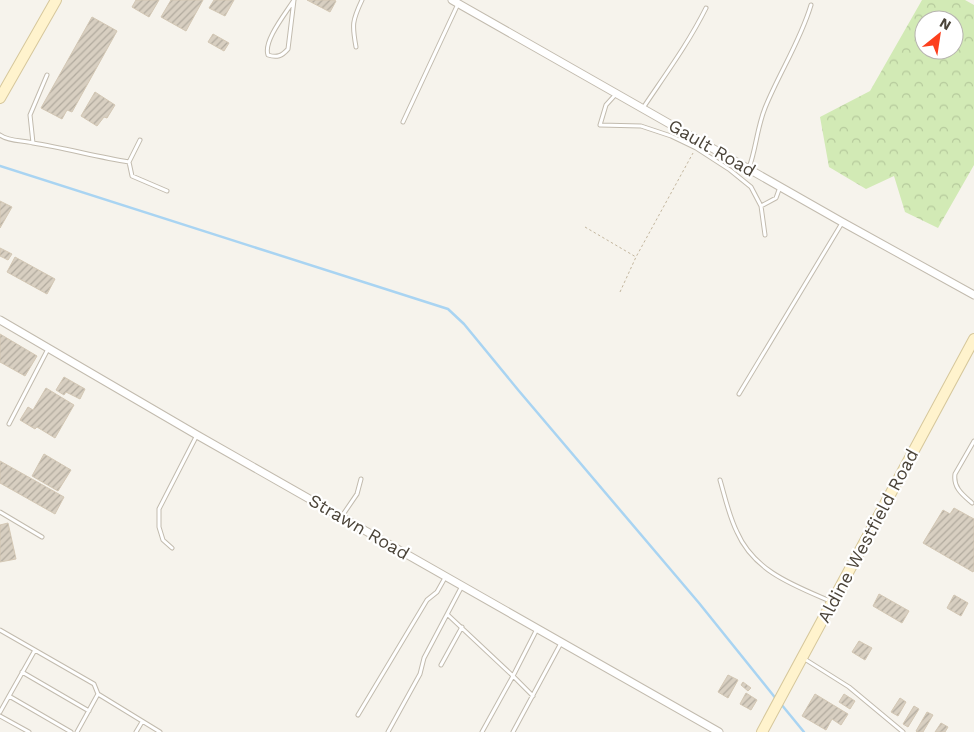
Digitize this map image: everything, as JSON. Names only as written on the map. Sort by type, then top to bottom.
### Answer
[{"type":"main road","points":[[0,98],[56,0]]},
{"type":"main road","name":"Aldine Westfield Road","points":[[762,732],[974,339]]},
{"type":"street","name":"Gault Road","points":[[455,2],[974,295]]},
{"type":"street","name":"Strawn Road","points":[[0,320],[197,435],[719,732]]},
{"type":"lane","points":[[294,0],[288,49],[283,55],[275,57],[268,55],[266,49],[269,40],[294,0]]},
{"type":"lane","points":[[356,47],[352,29],[353,18],[362,0]]},
{"type":"lane","points":[[403,122],[455,2]]},
{"type":"lane","points":[[748,169],[755,152],[764,111],[801,35],[811,6]]},
{"type":"lane","points":[[642,108],[678,58],[706,8]]},
{"type":"lane","points":[[33,142],[30,115],[47,75]]},
{"type":"lane","points":[[616,93],[606,105],[600,125],[641,126],[671,136],[696,148],[730,170],[751,187],[761,206],[765,234]]},
{"type":"lane","points":[[0,135],[6,139],[33,142],[92,156],[129,162]]},
{"type":"lane","points":[[140,140],[129,162],[132,176],[167,191]]},
{"type":"lane","points":[[761,206],[776,198],[780,186]]},
{"type":"lane","points":[[739,394],[842,222]]},
{"type":"lane","points":[[9,424],[48,349]]},
{"type":"lane","points":[[172,548],[163,540],[159,527],[159,510],[197,435]]},
{"type":"lane","points":[[972,503],[959,492],[954,479],[974,442]]},
{"type":"lane","points":[[341,517],[357,494],[361,479]]},
{"type":"lane","points":[[720,480],[737,533],[757,562],[785,581],[833,602]]},
{"type":"lane","points":[[0,512],[42,537]]},
{"type":"lane","points":[[358,715],[427,600],[437,592],[446,576]]},
{"type":"lane","points":[[388,732],[420,674],[424,658],[463,586]]},
{"type":"lane","points":[[448,615],[533,696]]},
{"type":"lane","points":[[441,665],[462,627]]},
{"type":"lane","points":[[482,732],[537,628]]},
{"type":"lane","points":[[0,630],[94,684],[98,694],[160,732]]},
{"type":"lane","points":[[513,732],[561,642]]},
{"type":"lane","points":[[0,712],[35,650]]},
{"type":"lane","points":[[802,658],[849,687],[903,732]]},
{"type":"lane","points":[[22,672],[89,711]]},
{"type":"lane","points":[[77,732],[98,694]]},
{"type":"lane","points":[[10,696],[71,732]]},
{"type":"lane","points":[[0,716],[29,732]]},
{"type":"lane","points":[[136,732],[142,722]]},
{"type":"path","points":[[620,292],[636,257],[696,148]]},
{"type":"path","points":[[585,227],[636,257]]},
{"type":"green space","points":[[922,0],[965,0],[974,5],[974,165],[938,228],[905,212],[894,176],[866,189],[829,167],[820,117],[870,91],[914,14],[914,60],[964,60],[964,10],[916,10]]},
{"type":"building","points":[[136,0],[159,0],[149,17],[132,7]]},
{"type":"building","points":[[171,0],[203,0],[186,31],[161,17]]},
{"type":"building","points":[[214,0],[234,0],[225,16],[209,8]]},
{"type":"building","points":[[307,0],[334,0],[336,1],[330,12]]},
{"type":"building","points":[[92,17],[117,31],[72,112],[67,110],[62,119],[41,108]]},
{"type":"building","points":[[213,34],[229,43],[224,51],[208,42]]},
{"type":"building","points":[[95,92],[115,105],[107,118],[104,117],[97,126],[81,116]]},
{"type":"building","points":[[0,201],[12,207],[0,228]]},
{"type":"building","points":[[0,248],[12,254],[8,260],[0,256]]},
{"type":"building","points":[[15,257],[55,279],[47,294],[7,272]]},
{"type":"building","points":[[0,334],[37,356],[25,376],[0,362]]},
{"type":"building","points":[[64,377],[85,389],[80,399],[66,392],[64,395],[56,390]]},
{"type":"building","points":[[46,388],[74,405],[55,438],[37,427],[35,429],[20,420],[28,407],[33,410]]},
{"type":"building","points":[[44,454],[71,470],[58,491],[32,476]]},
{"type":"building","points":[[0,461],[64,497],[55,514],[0,483]]},
{"type":"building","points":[[954,508],[974,519],[973,572],[923,543],[943,510],[950,514]]},
{"type":"building","points":[[8,523],[16,559],[0,562],[0,525]]},
{"type":"building","points":[[879,594],[909,611],[902,623],[873,606]]},
{"type":"building","points":[[954,595],[968,603],[961,616],[947,608]]},
{"type":"building","points":[[859,641],[872,648],[865,660],[852,652]]},
{"type":"building","points":[[728,675],[738,680],[728,698],[718,692]]},
{"type":"building","points":[[743,682],[751,688],[748,691],[741,685]]},
{"type":"building","points":[[746,693],[757,700],[751,710],[740,704]]},
{"type":"building","points":[[815,694],[848,714],[841,725],[832,719],[826,730],[802,716]]},
{"type":"building","points":[[844,694],[855,701],[850,709],[839,702]]},
{"type":"building","points":[[900,698],[906,702],[898,716],[891,712]]},
{"type":"building","points":[[914,706],[919,709],[908,727],[903,724]]},
{"type":"building","points":[[927,712],[933,715],[923,732],[917,732],[916,731]]},
{"type":"building","points":[[941,723],[948,727],[945,732],[935,732]]},
{"type":"waterway","points":[[0,166],[448,309],[464,324],[699,603],[777,700]]},
{"type":"waterway","points":[[781,704],[804,732]]}]
